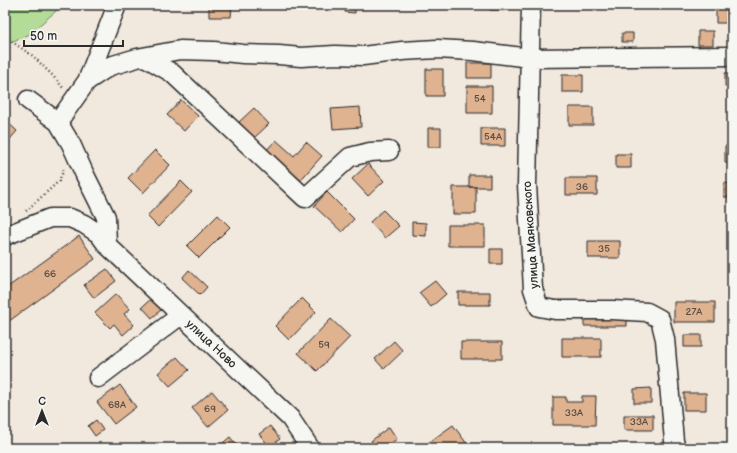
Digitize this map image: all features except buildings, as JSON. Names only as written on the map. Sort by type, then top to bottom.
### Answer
[{"type":"street","points":[[58,122],[87,81],[117,5]]},
{"type":"street","name":"улица Маяковского","points":[[531,5],[527,185],[533,289],[539,307],[555,310],[612,310],[647,312],[660,319],[665,339],[674,442],[676,448]]},
{"type":"street","points":[[87,81],[110,66],[180,50],[301,57],[335,55],[363,56],[402,51],[437,49],[473,51],[530,58],[732,56]]},
{"type":"street","points":[[145,57],[172,73],[306,198],[350,157],[370,152],[389,151]]},
{"type":"street","points":[[28,100],[58,122],[74,151],[106,217],[106,245]]},
{"type":"street","name":"улица Ново","points":[[5,236],[50,218],[70,218],[84,224],[98,234],[106,245],[290,418],[310,448]]},
{"type":"street","points":[[98,378],[181,315]]},
{"type":"path","points":[[5,37],[33,56],[74,100]]},
{"type":"path","points":[[24,213],[59,180],[74,151]]},
{"type":"green space","points":[[5,5],[63,5],[28,35],[5,44]]}]
